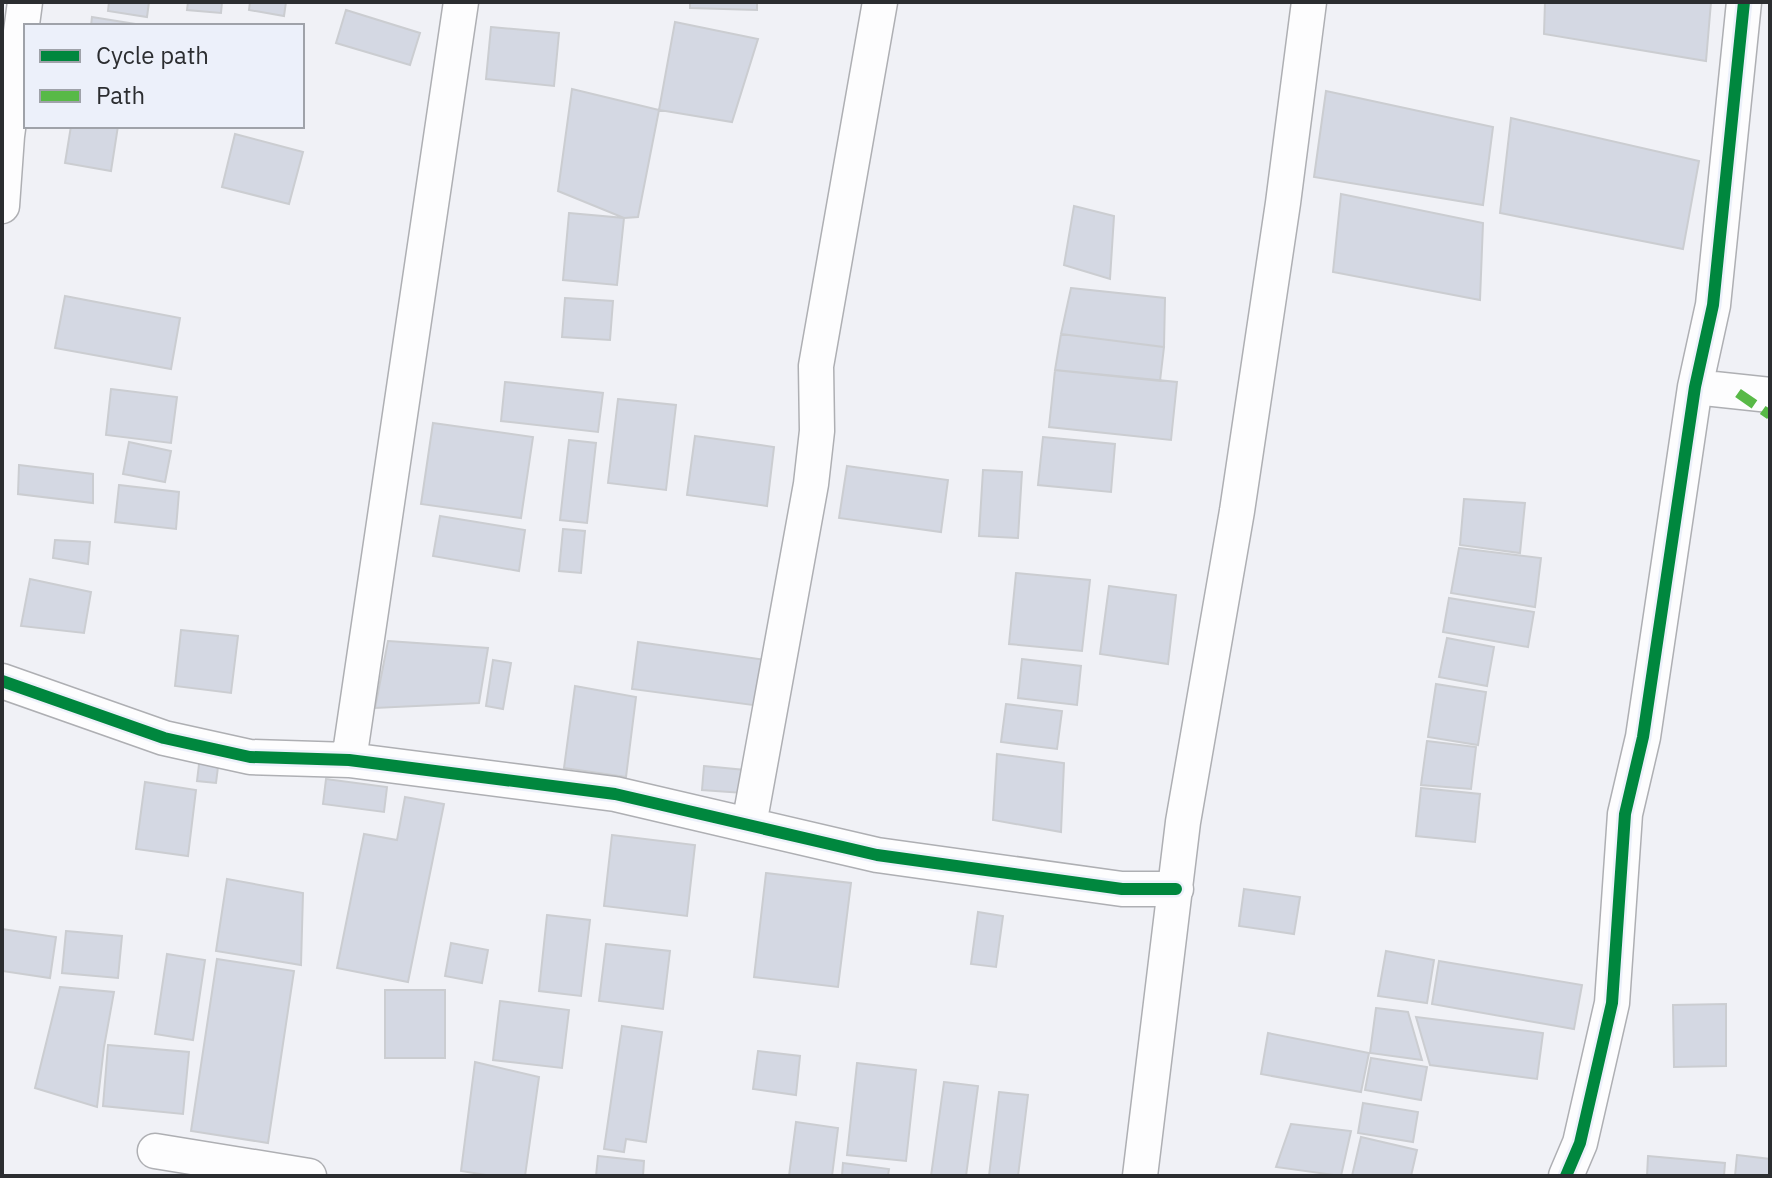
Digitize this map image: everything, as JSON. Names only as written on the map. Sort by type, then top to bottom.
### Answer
[{"type":"street","points":[[2,206],[7,136],[25,2]]},
{"type":"street","points":[[349,760],[461,2]]},
{"type":"street","points":[[749,825],[811,484],[817,431],[816,366],[880,2]]},
{"type":"street","points":[[1140,1176],[1183,822],[1237,511],[1306,2]]},
{"type":"street","points":[[1566,1176],[1580,1143],[1612,1003],[1625,814],[1643,737],[1695,387],[1713,305],[1744,2]]},
{"type":"street","points":[[1695,387],[1770,395]]},
{"type":"street","points":[[2,681],[164,738],[250,757],[349,760],[615,794],[877,855],[1122,889],[1176,889]]},
{"type":"street","points":[[155,1151],[309,1176]]},
{"type":"building","points":[[109,2],[149,2],[147,17],[108,11]]},
{"type":"building","points":[[188,2],[222,2],[221,13],[187,10]]},
{"type":"building","points":[[250,2],[286,2],[284,16],[249,10]]},
{"type":"building","points":[[690,2],[757,2],[757,10],[690,8]]},
{"type":"building","points":[[1545,2],[1711,2],[1706,61],[1544,34]]},
{"type":"building","points":[[346,10],[420,33],[410,65],[336,43]]},
{"type":"building","points":[[92,17],[136,24],[91,24]]},
{"type":"building","points":[[675,22],[758,39],[732,122],[659,110]]},
{"type":"building","points":[[491,27],[559,33],[554,86],[486,79]]},
{"type":"building","points":[[572,89],[659,110],[638,217],[624,218],[558,191]]},
{"type":"building","points":[[1326,91],[1493,127],[1483,205],[1314,177]]},
{"type":"building","points":[[1511,118],[1699,161],[1683,249],[1500,213]]},
{"type":"building","points":[[71,128],[118,128],[111,171],[65,163]]},
{"type":"building","points":[[235,134],[303,152],[289,204],[222,187]]},
{"type":"building","points":[[1341,194],[1483,223],[1480,300],[1333,272]]},
{"type":"building","points":[[1074,206],[1114,216],[1110,279],[1064,265]]},
{"type":"building","points":[[569,213],[624,218],[617,285],[563,280]]},
{"type":"building","points":[[1071,288],[1165,298],[1164,347],[1061,334]]},
{"type":"building","points":[[65,296],[180,318],[171,369],[55,348]]},
{"type":"building","points":[[565,298],[613,301],[610,340],[562,337]]},
{"type":"building","points":[[1061,334],[1164,347],[1160,381],[1055,370]]},
{"type":"building","points":[[1055,370],[1177,382],[1171,440],[1049,427]]},
{"type":"building","points":[[505,382],[603,393],[598,432],[501,421]]},
{"type":"building","points":[[111,389],[177,397],[171,443],[106,435]]},
{"type":"building","points":[[618,399],[676,405],[666,490],[608,483]]},
{"type":"building","points":[[433,423],[533,437],[521,518],[421,504]]},
{"type":"building","points":[[695,436],[774,447],[767,506],[687,495]]},
{"type":"building","points":[[1043,437],[1115,444],[1111,492],[1038,485]]},
{"type":"building","points":[[569,440],[596,443],[587,523],[560,520]]},
{"type":"building","points":[[129,442],[171,451],[165,482],[123,474]]},
{"type":"building","points":[[19,465],[93,474],[93,503],[18,494]]},
{"type":"building","points":[[847,466],[948,480],[941,532],[839,518]]},
{"type":"building","points":[[983,470],[1022,472],[1018,538],[979,536]]},
{"type":"building","points":[[119,485],[179,492],[176,529],[115,522]]},
{"type":"building","points":[[1464,499],[1525,503],[1520,553],[1460,545]]},
{"type":"building","points":[[440,516],[525,530],[519,571],[433,556]]},
{"type":"building","points":[[563,529],[585,531],[581,573],[559,571]]},
{"type":"building","points":[[55,540],[90,542],[88,564],[53,558]]},
{"type":"building","points":[[1459,548],[1541,558],[1535,607],[1451,593]]},
{"type":"building","points":[[1016,573],[1090,580],[1082,651],[1009,644]]},
{"type":"building","points":[[30,579],[91,592],[84,633],[21,626]]},
{"type":"building","points":[[1109,586],[1176,595],[1168,664],[1100,654]]},
{"type":"building","points":[[1449,598],[1534,612],[1528,647],[1443,632]]},
{"type":"building","points":[[181,630],[238,636],[231,693],[175,686]]},
{"type":"building","points":[[1447,638],[1494,647],[1487,686],[1439,677]]},
{"type":"building","points":[[388,641],[488,648],[479,703],[375,708]]},
{"type":"building","points":[[638,642],[766,660],[760,706],[632,689]]},
{"type":"building","points":[[1022,659],[1081,666],[1077,705],[1018,698]]},
{"type":"building","points":[[493,660],[511,663],[503,709],[486,706]]},
{"type":"building","points":[[1436,684],[1486,692],[1478,745],[1428,737]]},
{"type":"building","points":[[575,686],[636,697],[626,777],[564,768]]},
{"type":"building","points":[[1006,704],[1062,711],[1057,749],[1001,742]]},
{"type":"building","points":[[1427,741],[1476,747],[1471,789],[1421,785]]},
{"type":"building","points":[[997,754],[1064,763],[1061,832],[993,820]]},
{"type":"building","points":[[200,756],[219,759],[216,783],[197,781]]},
{"type":"building","points":[[704,766],[745,770],[743,793],[702,790]]},
{"type":"building","points":[[326,779],[387,787],[384,812],[323,804]]},
{"type":"building","points":[[145,782],[196,790],[188,856],[136,849]]},
{"type":"building","points":[[1421,788],[1480,794],[1475,842],[1416,836]]},
{"type":"building","points":[[405,797],[444,804],[408,982],[337,968],[364,834],[397,840]]},
{"type":"building","points":[[612,835],[695,845],[687,916],[604,906]]},
{"type":"building","points":[[766,873],[851,883],[838,987],[754,977]]},
{"type":"building","points":[[227,879],[303,893],[301,965],[216,951]]},
{"type":"building","points":[[1244,889],[1300,897],[1294,934],[1239,926]]},
{"type":"building","points":[[978,912],[1003,916],[996,967],[971,964]]},
{"type":"building","points":[[547,915],[590,920],[581,996],[539,991]]},
{"type":"building","points":[[2,929],[56,937],[50,978],[2,971]]},
{"type":"building","points":[[66,931],[122,936],[118,978],[62,973]]},
{"type":"building","points":[[451,943],[488,950],[482,983],[445,976]]},
{"type":"building","points":[[606,944],[670,951],[663,1009],[599,1001]]},
{"type":"building","points":[[1386,951],[1434,960],[1427,1003],[1378,996]]},
{"type":"building","points":[[167,954],[205,960],[193,1040],[155,1034]]},
{"type":"building","points":[[217,959],[294,971],[268,1143],[191,1131]]},
{"type":"building","points":[[1439,961],[1582,985],[1574,1029],[1432,1004]]},
{"type":"building","points":[[60,987],[114,992],[97,1107],[35,1088]]},
{"type":"building","points":[[385,990],[445,990],[445,1058],[385,1058]]},
{"type":"building","points":[[500,1001],[569,1010],[562,1068],[493,1060]]},
{"type":"building","points":[[1726,1004],[1726,1066],[1674,1067],[1673,1005]]},
{"type":"building","points":[[1376,1008],[1408,1012],[1422,1060],[1370,1053]]},
{"type":"building","points":[[1416,1017],[1543,1033],[1537,1079],[1430,1065]]},
{"type":"building","points":[[622,1026],[662,1032],[646,1142],[626,1139],[624,1152],[604,1149]]},
{"type":"building","points":[[1268,1033],[1369,1053],[1361,1092],[1261,1074]]},
{"type":"building","points":[[108,1045],[189,1052],[183,1114],[103,1106]]},
{"type":"building","points":[[758,1051],[800,1056],[796,1095],[753,1089]]},
{"type":"building","points":[[1371,1058],[1427,1067],[1421,1100],[1365,1090]]},
{"type":"building","points":[[475,1062],[539,1077],[525,1176],[492,1176],[461,1171]]},
{"type":"building","points":[[857,1063],[916,1070],[906,1161],[847,1155]]},
{"type":"building","points":[[944,1082],[978,1086],[966,1176],[931,1176]]},
{"type":"building","points":[[999,1092],[1028,1095],[1018,1176],[989,1176]]},
{"type":"building","points":[[1363,1103],[1418,1112],[1413,1142],[1358,1133]]},
{"type":"building","points":[[796,1122],[838,1128],[832,1176],[789,1176]]},
{"type":"building","points":[[1291,1124],[1351,1131],[1341,1176],[1276,1167]]},
{"type":"building","points":[[1361,1137],[1417,1150],[1411,1176],[1352,1176]]},
{"type":"building","points":[[1737,1155],[1770,1159],[1770,1176],[1735,1176]]},
{"type":"building","points":[[598,1156],[644,1161],[643,1176],[596,1176]]},
{"type":"building","points":[[1648,1156],[1725,1163],[1724,1176],[1647,1176]]},
{"type":"building","points":[[843,1163],[889,1169],[888,1176],[842,1176]]},
{"type":"marked path","points":[[1738,393],[1770,415]]},
{"type":"cycle path","points":[[1566,1176],[1580,1143],[1612,1003],[1625,814],[1643,737],[1695,387],[1713,305],[1744,2]]},
{"type":"cycle path","points":[[2,681],[164,738],[250,757],[349,760],[615,794],[877,855],[1122,889],[1176,889]]}]
